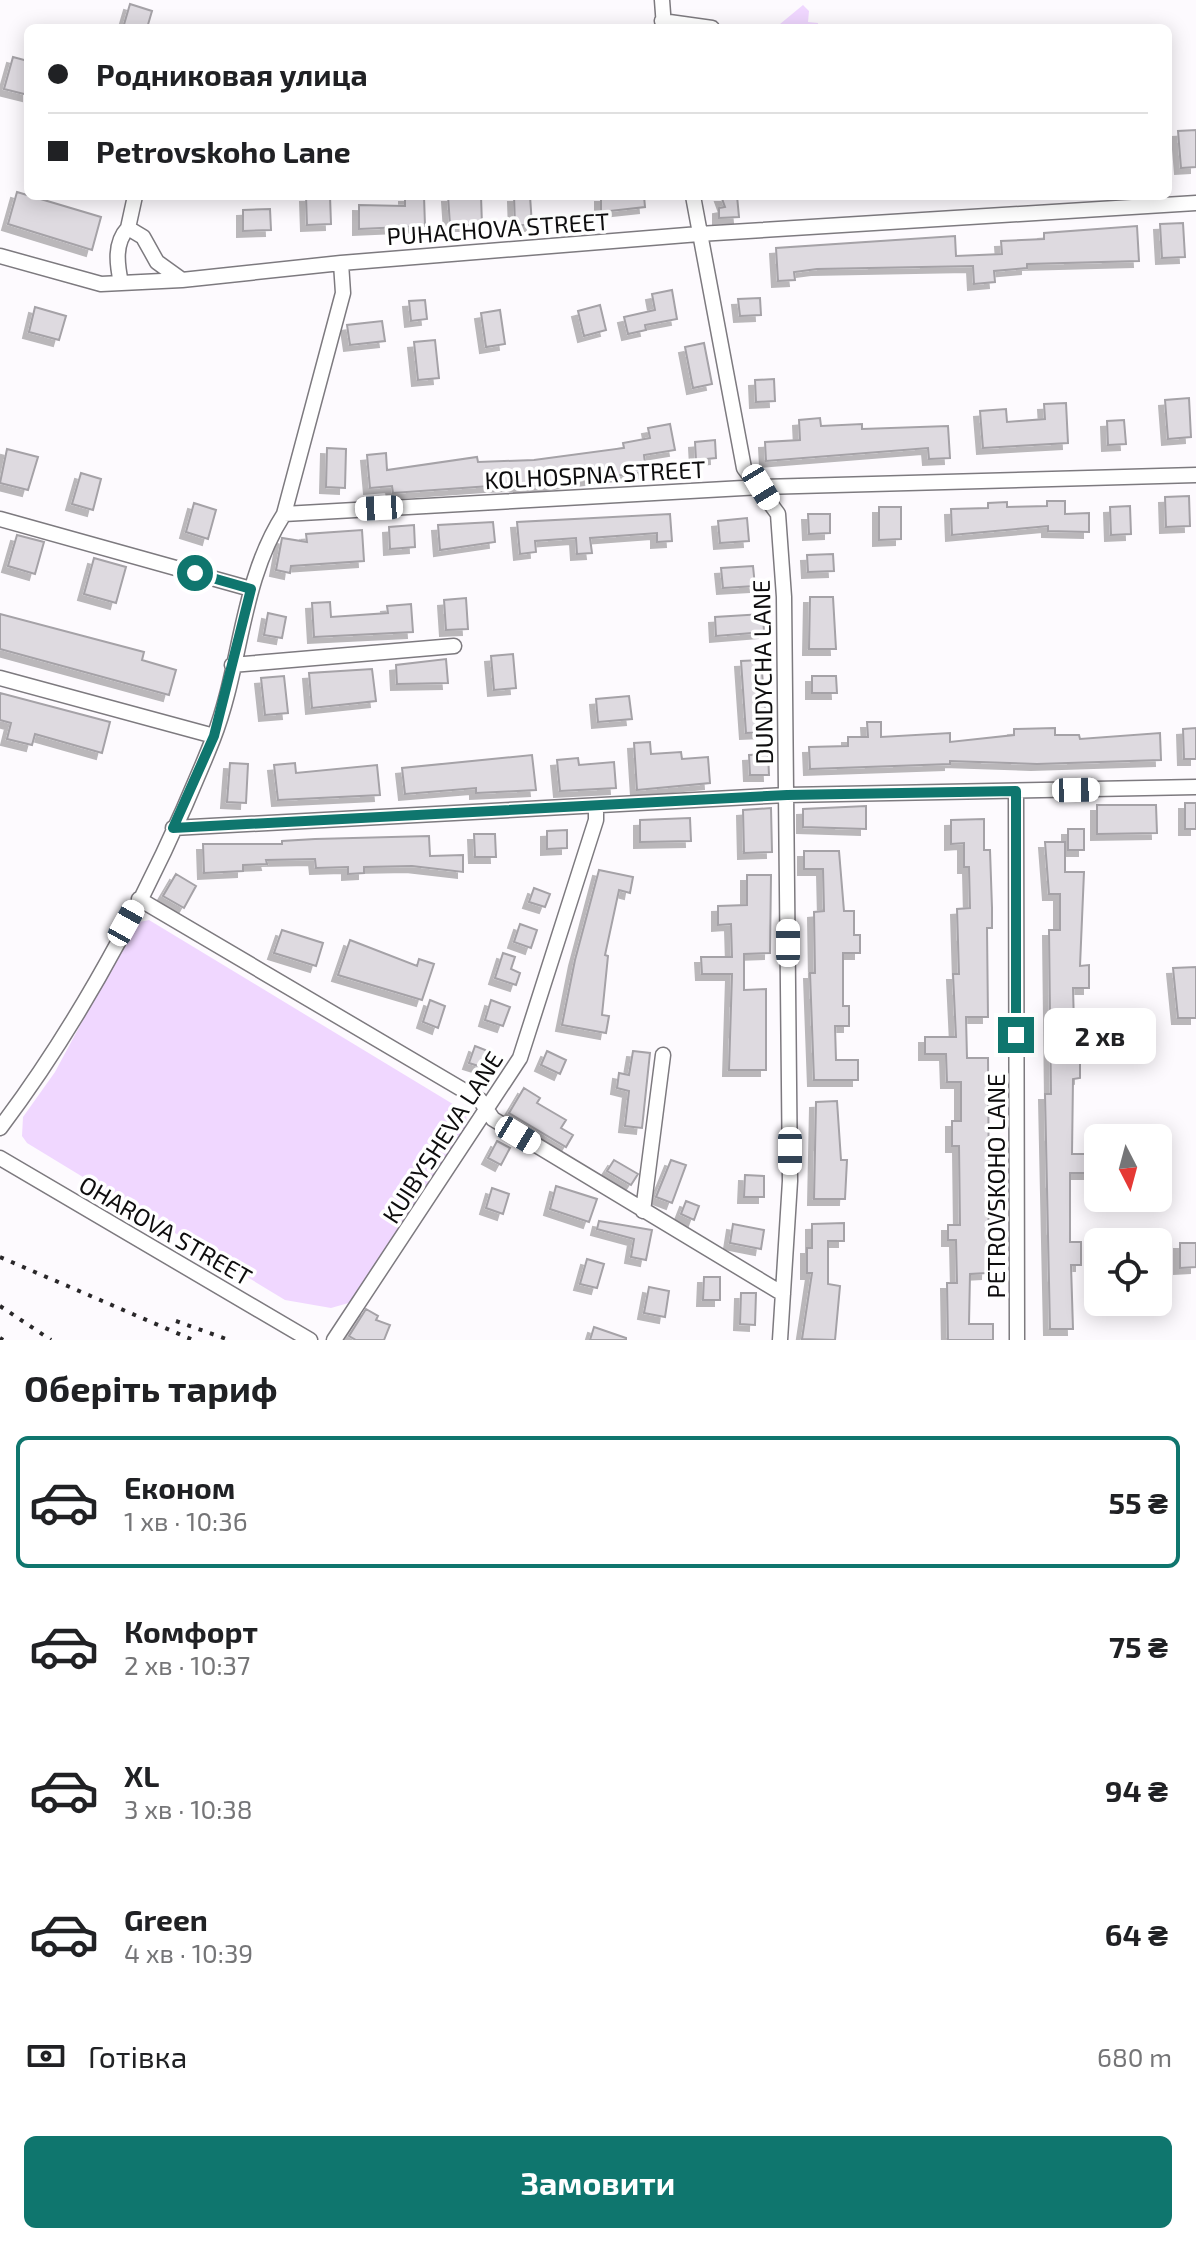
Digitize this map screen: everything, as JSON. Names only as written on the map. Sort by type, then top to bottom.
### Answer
[{"type":"street","points":[[662,0],[663,24]]},
{"type":"street","points":[[121,283],[117,264],[120,237],[128,228],[134,200]]},
{"type":"street","name":"DUNDYCHA LANE","points":[[694,200],[744,468],[778,514],[784,597],[790,1181],[780,1340]]},
{"type":"street","name":"PUHACHOVA STREET","points":[[0,256],[101,284],[182,280],[341,263],[699,234],[1196,203]]},
{"type":"street","points":[[128,228],[143,237],[157,262],[182,280]]},
{"type":"street","points":[[0,1128],[46,1068],[139,899],[214,736],[265,544],[284,514],[343,293],[341,263]]},
{"type":"street","name":"KOLHOSPNA STREET","points":[[284,514],[761,487],[1196,475]]},
{"type":"street","points":[[0,519],[251,589]]},
{"type":"street","points":[[232,665],[454,646]]},
{"type":"street","points":[[0,678],[214,736]]},
{"type":"street","points":[[173,828],[787,795],[1196,787]]},
{"type":"street","name":"PETROVSKOHO LANE","points":[[1016,791],[1017,1340]]},
{"type":"street","name":"KUIBYSHEVA LANE","points":[[334,1340],[488,1111],[520,1058],[596,820],[596,806]]},
{"type":"street","points":[[139,899],[480,1100],[493,1119],[783,1294]]},
{"type":"street","points":[[643,1211],[663,1055]]},
{"type":"street","name":"OHAROVA STREET","points":[[0,1158],[310,1340]]},
{"type":"shaded area","points":[[803,5],[809,11],[808,22],[818,23],[818,24],[780,24]]},
{"type":"shaded area","points":[[149,920],[466,1112],[467,1127],[352,1302],[331,1308],[285,1300],[27,1143],[22,1136],[23,1117],[55,1072],[135,923]]},
{"type":"building","points":[[130,4],[152,11],[148,24],[124,24]]},
{"type":"building","points":[[13,57],[24,60],[24,94],[4,89]]},
{"type":"building","points":[[1196,130],[1196,167],[1181,168],[1178,131]]},
{"type":"building","points":[[17,192],[24,194],[24,200],[44,200],[101,217],[92,250],[8,224]]},
{"type":"building","points":[[306,200],[330,200],[331,224],[307,225]]},
{"type":"building","points":[[405,200],[424,200],[425,226],[359,229],[359,205],[405,206]]},
{"type":"building","points":[[448,200],[481,200],[482,225],[450,225]]},
{"type":"building","points":[[514,200],[530,200],[532,225],[515,225]]},
{"type":"building","points":[[601,200],[644,200],[645,207],[601,212]]},
{"type":"building","points":[[722,200],[737,200],[739,217],[719,218],[719,208],[725,207]]},
{"type":"building","points":[[270,209],[271,230],[243,231],[243,210]]},
{"type":"building","points":[[1183,223],[1185,257],[1162,258],[1160,224]]},
{"type":"building","points":[[1137,226],[1139,261],[1027,264],[1027,268],[994,271],[995,282],[974,284],[973,266],[817,269],[794,272],[795,280],[778,281],[776,248],[955,236],[956,256],[1002,254],[1001,241],[1044,239],[1044,233]]},
{"type":"building","points":[[672,290],[677,319],[645,325],[646,330],[628,334],[624,317],[655,310],[652,294]]},
{"type":"building","points":[[760,298],[761,315],[740,316],[738,299]]},
{"type":"building","points":[[425,300],[427,319],[411,321],[409,301]]},
{"type":"building","points":[[600,305],[606,330],[584,336],[578,311]]},
{"type":"building","points":[[35,307],[66,316],[59,340],[29,332]]},
{"type":"building","points":[[500,310],[505,344],[486,347],[481,313]]},
{"type":"building","points":[[382,321],[385,341],[350,345],[347,325]]},
{"type":"building","points":[[435,340],[439,378],[418,380],[414,342]]},
{"type":"building","points":[[704,343],[712,384],[693,388],[685,347]]},
{"type":"building","points":[[774,379],[775,401],[756,402],[755,380]]},
{"type":"building","points":[[1189,398],[1191,437],[1168,439],[1165,400]]},
{"type":"building","points":[[1066,403],[1068,443],[983,448],[980,411],[1006,409],[1007,422],[1045,419],[1044,404]]},
{"type":"building","points":[[820,418],[821,426],[862,424],[862,429],[948,426],[950,458],[929,459],[928,448],[766,461],[765,442],[800,440],[799,420]]},
{"type":"building","points":[[1124,420],[1126,444],[1108,445],[1107,421]]},
{"type":"building","points":[[670,424],[675,450],[644,455],[646,472],[520,488],[520,485],[490,486],[393,493],[392,486],[370,488],[367,455],[386,453],[387,470],[477,457],[478,462],[534,460],[624,448],[623,443],[650,438],[648,428]]},
{"type":"building","points":[[715,440],[716,458],[696,460],[695,442]]},
{"type":"building","points":[[327,448],[346,449],[345,488],[326,487]]},
{"type":"building","points":[[7,449],[38,457],[28,490],[0,483]]},
{"type":"building","points":[[81,473],[101,479],[93,510],[72,504]]},
{"type":"building","points":[[1189,496],[1190,526],[1166,527],[1165,497]]},
{"type":"building","points":[[1047,501],[1065,501],[1065,514],[1089,513],[1089,532],[1048,531],[1048,526],[952,535],[951,509],[988,508],[988,503],[1007,502],[1007,507],[1047,506]]},
{"type":"building","points":[[194,503],[216,510],[208,539],[186,532]]},
{"type":"building","points":[[1130,506],[1131,534],[1111,535],[1110,507]]},
{"type":"building","points":[[879,507],[901,507],[901,539],[879,540]]},
{"type":"building","points":[[670,514],[672,541],[657,542],[657,533],[590,538],[592,553],[577,554],[576,538],[535,541],[536,552],[520,554],[517,522]]},
{"type":"building","points":[[808,514],[830,514],[830,533],[809,534]]},
{"type":"building","points":[[747,518],[749,541],[720,543],[718,521]]},
{"type":"building","points":[[493,522],[495,542],[440,550],[438,525]]},
{"type":"building","points":[[414,525],[415,547],[390,549],[389,527]]},
{"type":"building","points":[[362,530],[364,561],[291,566],[290,573],[276,570],[282,538],[307,542],[306,534]]},
{"type":"building","points":[[17,535],[44,542],[35,574],[8,566]]},
{"type":"building","points":[[833,554],[834,571],[808,572],[807,555]]},
{"type":"building","points":[[94,558],[126,567],[116,603],[84,594]]},
{"type":"building","points":[[753,566],[755,586],[723,588],[721,568]]},
{"type":"building","points":[[810,597],[833,597],[836,649],[809,649]]},
{"type":"building","points":[[466,598],[468,629],[446,630],[444,600]]},
{"type":"building","points":[[330,602],[331,617],[388,613],[387,606],[411,604],[413,632],[314,637],[312,603]]},
{"type":"building","points":[[268,613],[286,617],[282,638],[264,635]]},
{"type":"building","points":[[0,614],[144,652],[142,660],[176,670],[169,695],[0,649]]},
{"type":"building","points":[[763,614],[764,632],[716,636],[715,617]]},
{"type":"building","points":[[513,654],[516,688],[494,690],[491,656]]},
{"type":"building","points":[[446,659],[448,683],[397,684],[396,665]]},
{"type":"building","points":[[761,660],[767,732],[746,733],[741,661]]},
{"type":"building","points":[[372,669],[376,701],[312,708],[309,673]]},
{"type":"building","points":[[284,676],[288,713],[265,715],[261,678]]},
{"type":"building","points":[[812,676],[836,676],[837,693],[812,693]]},
{"type":"building","points":[[0,693],[110,722],[102,753],[35,734],[32,745],[7,739],[11,723],[0,720]]},
{"type":"building","points":[[629,696],[632,719],[598,722],[596,699]]},
{"type":"building","points":[[867,722],[881,722],[881,737],[950,733],[950,742],[1014,735],[1014,729],[1055,728],[1055,735],[1079,735],[1080,739],[1160,733],[1161,760],[1037,764],[950,761],[950,764],[810,769],[809,747],[848,746],[848,737],[868,737]]},
{"type":"building","points":[[1196,728],[1196,759],[1184,759],[1183,729]]},
{"type":"building","points":[[650,742],[651,754],[681,752],[682,759],[708,757],[710,783],[637,790],[634,743]]},
{"type":"building","points":[[768,754],[769,775],[750,775],[749,755]]},
{"type":"building","points":[[532,755],[536,790],[476,793],[476,788],[405,794],[402,768]]},
{"type":"building","points":[[578,758],[579,765],[614,762],[616,788],[560,791],[557,760]]},
{"type":"building","points":[[230,763],[248,764],[246,803],[227,802]]},
{"type":"building","points":[[295,763],[296,773],[377,765],[380,795],[278,800],[274,765]]},
{"type":"building","points":[[1185,803],[1196,803],[1196,829],[1185,829]]},
{"type":"building","points":[[1097,805],[1156,805],[1157,833],[1097,834]]},
{"type":"building","points":[[866,806],[866,829],[803,827],[803,809]]},
{"type":"building","points":[[771,808],[772,852],[744,853],[743,810]]},
{"type":"building","points":[[690,818],[691,841],[640,842],[640,820]]},
{"type":"building","points":[[984,819],[984,850],[990,850],[992,908],[992,928],[987,928],[988,1017],[966,1017],[967,1058],[988,1058],[987,1273],[970,1274],[969,1324],[993,1324],[993,1340],[948,1340],[947,1283],[957,1283],[956,1240],[948,1240],[948,1225],[960,1225],[959,1146],[952,1146],[952,1121],[961,1121],[961,1082],[947,1082],[946,1054],[925,1054],[925,1037],[956,1037],[953,974],[959,974],[957,909],[970,908],[969,867],[964,867],[964,843],[951,844],[951,820]]},
{"type":"building","points":[[1068,829],[1084,829],[1084,850],[1068,850]]},
{"type":"building","points":[[567,830],[567,848],[547,849],[547,831]]},
{"type":"building","points":[[474,834],[495,834],[496,857],[475,857]]},
{"type":"building","points":[[429,836],[430,856],[463,855],[463,872],[412,866],[364,867],[364,873],[348,874],[348,867],[316,868],[315,859],[266,860],[267,864],[243,865],[243,871],[204,873],[203,844],[282,844],[282,841],[315,839]]},
{"type":"building","points":[[1045,842],[1065,842],[1065,872],[1084,872],[1080,966],[1089,965],[1089,988],[1073,988],[1075,1060],[1080,1060],[1080,1078],[1073,1079],[1072,1154],[1084,1154],[1084,1173],[1070,1173],[1070,1242],[1081,1242],[1081,1265],[1071,1265],[1073,1329],[1050,1329],[1045,1094],[1051,1094],[1049,930],[1060,930],[1060,894],[1049,894]]},
{"type":"building","points":[[804,851],[839,851],[844,911],[854,911],[854,935],[860,935],[860,953],[843,953],[843,1006],[849,1006],[849,1026],[835,1026],[836,1060],[858,1060],[858,1080],[814,1080],[810,973],[815,973],[814,912],[824,911],[823,869],[804,869]]},
{"type":"building","points":[[599,870],[633,877],[630,893],[619,890],[605,955],[608,956],[602,1015],[609,1016],[606,1033],[562,1025],[575,960]]},
{"type":"building","points":[[176,874],[196,886],[184,908],[163,896]]},
{"type":"building","points":[[747,875],[771,875],[770,953],[744,954],[744,990],[766,989],[766,1070],[729,1070],[732,974],[702,974],[701,957],[732,957],[731,924],[718,925],[718,906],[747,905]]},
{"type":"building","points":[[534,888],[550,894],[545,907],[529,902]]},
{"type":"building","points":[[520,924],[537,930],[531,948],[514,942]]},
{"type":"building","points":[[282,930],[323,943],[316,966],[274,953]]},
{"type":"building","points":[[350,940],[417,966],[419,959],[434,964],[422,1000],[338,975]]},
{"type":"building","points":[[503,953],[515,957],[511,969],[520,973],[516,985],[495,978]]},
{"type":"building","points":[[1196,967],[1196,1018],[1178,1018],[1173,968]]},
{"type":"building","points":[[430,1000],[445,1006],[438,1028],[423,1022]]},
{"type":"building","points":[[491,1000],[510,1007],[503,1026],[485,1020]]},
{"type":"building","points":[[475,1046],[493,1053],[488,1069],[469,1063]]},
{"type":"building","points":[[547,1051],[566,1060],[560,1074],[541,1065]]},
{"type":"building","points":[[633,1051],[650,1053],[642,1128],[625,1126],[629,1091],[617,1088],[619,1073],[629,1075]]},
{"type":"building","points":[[524,1088],[540,1098],[537,1103],[566,1120],[561,1128],[573,1135],[566,1147],[509,1113]]},
{"type":"building","points":[[837,1101],[841,1160],[847,1160],[845,1199],[814,1199],[816,1102]]},
{"type":"building","points":[[497,1141],[510,1148],[501,1165],[488,1158]]},
{"type":"building","points":[[614,1160],[638,1174],[631,1185],[607,1171]]},
{"type":"building","points":[[671,1160],[686,1165],[672,1203],[656,1197]]},
{"type":"building","points":[[745,1175],[764,1176],[764,1197],[744,1197]]},
{"type":"building","points":[[556,1186],[597,1199],[589,1222],[550,1209]]},
{"type":"building","points":[[492,1188],[509,1194],[503,1214],[486,1208]]},
{"type":"building","points":[[686,1201],[699,1206],[694,1220],[681,1214]]},
{"type":"building","points":[[599,1221],[652,1230],[646,1260],[631,1257],[634,1239],[597,1229]]},
{"type":"building","points":[[844,1223],[844,1241],[828,1241],[828,1284],[840,1286],[835,1340],[802,1339],[812,1273],[807,1273],[807,1248],[812,1248],[812,1224]]},
{"type":"building","points":[[733,1224],[764,1230],[761,1249],[730,1243]]},
{"type":"building","points":[[1180,1243],[1196,1243],[1196,1267],[1180,1268]]},
{"type":"building","points":[[587,1259],[604,1264],[597,1288],[580,1284]]},
{"type":"building","points":[[704,1277],[720,1277],[720,1300],[703,1300]]},
{"type":"building","points":[[649,1287],[669,1291],[665,1317],[644,1313]]},
{"type":"building","points":[[741,1293],[756,1293],[755,1325],[740,1324]]},
{"type":"building","points":[[366,1309],[378,1316],[376,1320],[390,1325],[384,1340],[356,1340],[349,1336]]},
{"type":"building","points":[[594,1327],[626,1338],[626,1340],[590,1340]]},
{"type":"railway","points":[[0,1257],[193,1340]]},
{"type":"railway","points":[[0,1306],[51,1340]]},
{"type":"railway","points":[[176,1321],[229,1340]]},
{"type":"route","points":[[195,573],[251,589],[214,736],[173,828],[787,795],[1016,791],[1016,1035]]}]
